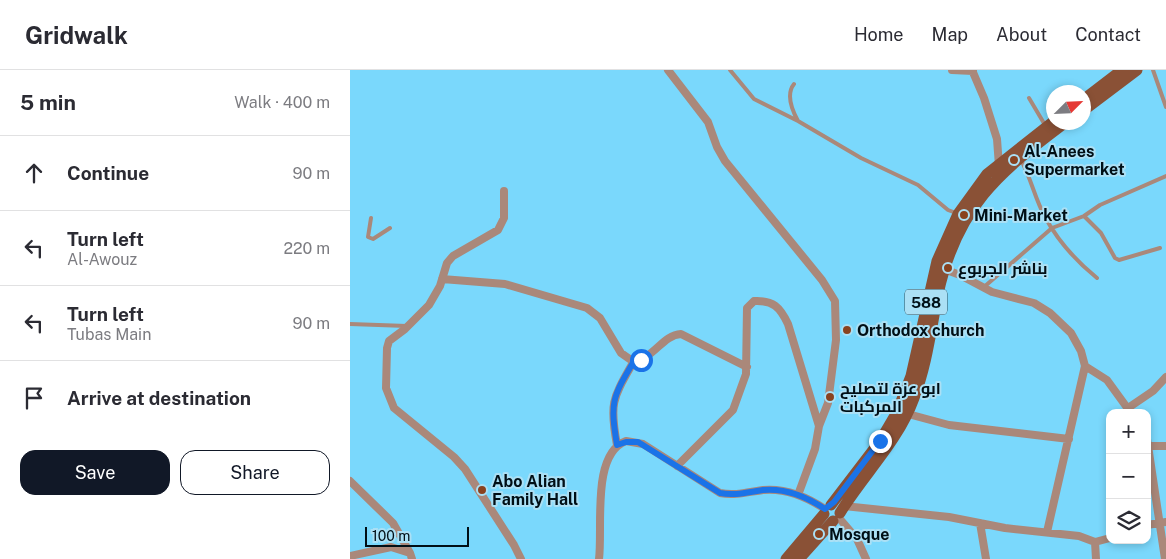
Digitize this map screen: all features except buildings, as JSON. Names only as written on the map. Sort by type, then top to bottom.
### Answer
[{"type":"main road","points":[[1091,93],[1122,70]]},
{"type":"main road","points":[[1091,105],[1137,70]]},
{"type":"main road","name":"588","points":[[786,559],[834,512],[897,412],[911,376],[940,268],[958,214],[976,187],[1046,128]]},
{"type":"main road","name":"588","points":[[798,559],[889,445],[908,414],[920,381],[940,268],[967,218],[1000,168],[1020,158],[1056,130]]},
{"type":"street","points":[[668,70],[708,122],[716,147],[725,161],[822,280],[835,301],[836,340],[828,403],[819,426]]},
{"type":"street","points":[[952,70],[973,71],[983,94],[997,139],[1000,168]]},
{"type":"street","points":[[504,191],[504,218],[498,230],[453,256],[445,267],[434,299],[409,326],[392,338],[386,348],[386,388],[388,398],[398,412],[465,468],[521,559]]},
{"type":"street","points":[[940,268],[1007,297],[1034,303],[1050,313],[1071,334],[1081,351],[1085,366],[1047,532]]},
{"type":"street","points":[[442,279],[505,284],[587,308],[600,318],[625,357],[634,361],[645,358],[670,338],[681,334],[747,367]]},
{"type":"street","points":[[677,466],[731,414],[742,389],[747,367],[747,308],[754,301],[772,303],[782,311],[788,324],[819,426],[815,449],[798,495]]},
{"type":"street","points":[[599,559],[602,478],[608,460],[617,445],[612,414],[616,392],[634,361]]},
{"type":"street","points":[[1085,366],[1107,380],[1128,409]]},
{"type":"street","points":[[1131,409],[1166,377]]},
{"type":"street","points":[[908,414],[949,425],[1069,439]]},
{"type":"street","points":[[617,445],[626,442],[638,442],[720,493],[734,495],[765,490],[798,495],[810,499],[834,512],[857,539],[866,559]]},
{"type":"street","points":[[1151,444],[1166,446]]},
{"type":"street","points":[[1150,454],[1162,522],[1165,559]]},
{"type":"street","points":[[350,482],[393,523],[411,556]]},
{"type":"street","points":[[834,512],[949,517],[1079,536],[1095,542],[1106,539]]},
{"type":"street","points":[[980,523],[986,559]]},
{"type":"street","points":[[1095,542],[1096,559]]},
{"type":"street","points":[[350,556],[391,547],[411,556]]},
{"type":"lane","points":[[730,70],[754,99],[798,121],[860,158],[918,186],[948,210],[958,214]]},
{"type":"lane","points":[[1153,70],[1166,107]]},
{"type":"lane","points":[[794,84],[790,89],[790,96],[798,121]]},
{"type":"lane","points":[[1029,98],[1046,119]]},
{"type":"lane","points":[[1020,158],[1045,217],[1052,228],[1075,260],[1097,278]]},
{"type":"lane","points":[[984,288],[1052,228],[1084,216],[1100,205],[1166,176]]},
{"type":"lane","points":[[1084,216],[1101,233],[1115,258],[1119,260],[1160,248]]},
{"type":"lane","points":[[371,218],[368,236],[373,239],[390,228]]},
{"type":"lane","points":[[350,324],[409,326]]},
{"type":"place","name":"Al-Anees Supermarket","points":[[1014,160]]},
{"type":"place","name":"Mini-Market","points":[[964,215]]},
{"type":"place","name":"بناشر الجربوع","points":[[948,268]]},
{"type":"place","name":"Orthodox church","points":[[847,330]]},
{"type":"place","name":"ابو عزة لتصليح المركبات","points":[[830,397]]},
{"type":"place","name":"Abo Alian Family Hall","points":[[482,490]]},
{"type":"place","name":"Mosque","points":[[819,534]]},
{"type":"route","points":[[641,360],[634,361],[616,392],[612,414],[617,445],[630,441],[643,444],[687,474],[720,493],[734,495],[765,490],[780,492],[810,499],[825,509],[834,502],[880,441]]}]
